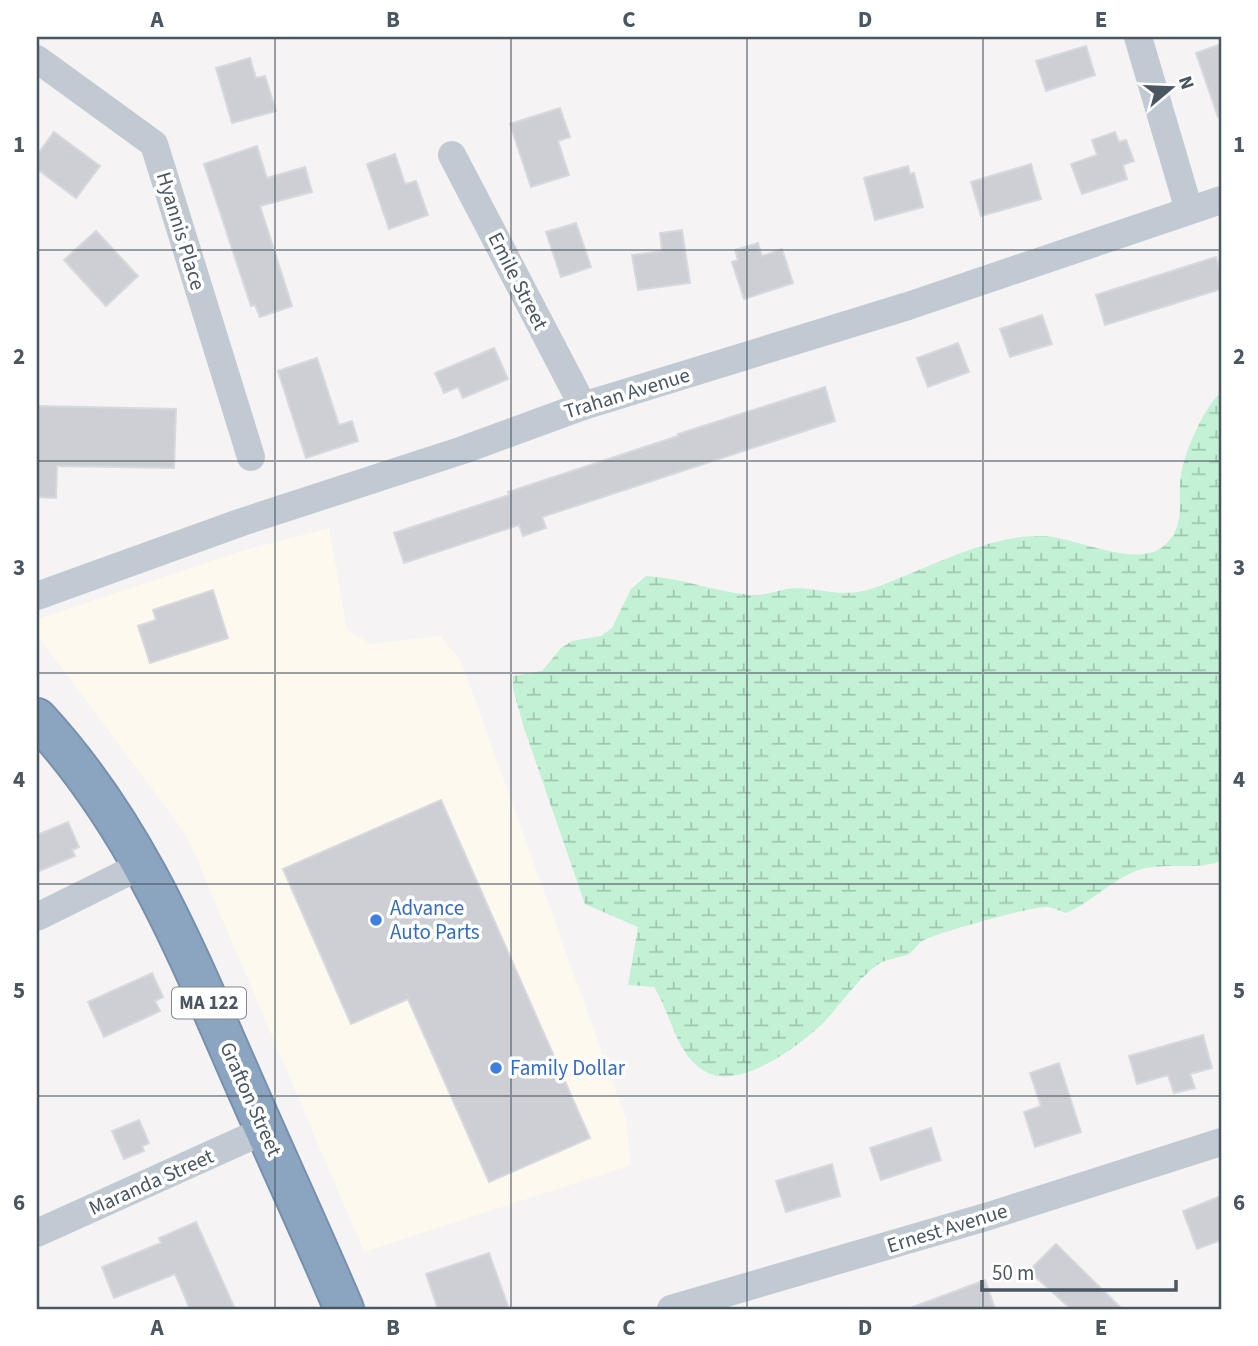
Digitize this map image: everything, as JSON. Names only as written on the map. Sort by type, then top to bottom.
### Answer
[{"type":"highway","name":"Grafton Street","points":[[37,718],[79,766],[117,821],[142,865],[182,944],[344,1309]]},
{"type":"street","points":[[1138,37],[1189,210]]},
{"type":"street","name":"Hyannis Place","points":[[37,60],[154,144],[251,457]]},
{"type":"street","name":"Emile Street","points":[[452,155],[583,406]]},
{"type":"street","name":"Trahan Avenue","points":[[37,596],[299,503],[463,450],[583,406],[908,306],[1221,200]]},
{"type":"street","points":[[37,917],[142,865]]},
{"type":"street","name":"Maranda Street","points":[[37,1233],[265,1130]]},
{"type":"street","name":"Ernest Avenue","points":[[671,1309],[978,1219],[1221,1142]]},
{"type":"shaded area","points":[[329,528],[347,630],[371,644],[440,636],[461,661],[626,1119],[631,1165],[364,1252],[187,836],[37,635],[37,619],[238,552]]},
{"type":"green space","points":[[1221,392],[1221,861],[1146,868],[1127,875],[1066,913],[1048,907],[1036,908],[931,937],[922,941],[907,955],[877,965],[861,979],[819,1027],[781,1056],[734,1076],[719,1076],[696,1065],[681,1045],[654,987],[628,985],[638,927],[585,904],[524,728],[513,689],[513,676],[542,671],[561,648],[572,641],[601,636],[612,628],[631,589],[646,576],[751,595],[798,588],[850,593],[876,587],[957,554],[1008,539],[1044,536],[1125,554],[1156,551],[1167,543],[1176,529],[1180,514],[1180,483],[1184,461],[1200,421]]},
{"type":"building","points":[[1221,44],[1221,116],[1218,117],[1196,53]]},
{"type":"building","points":[[1086,46],[1095,75],[1046,91],[1036,61]]},
{"type":"building","points":[[250,58],[256,78],[265,76],[276,111],[232,123],[216,68]]},
{"type":"building","points":[[560,108],[570,137],[558,141],[569,175],[531,187],[510,124]]},
{"type":"building","points":[[54,132],[100,166],[76,198],[37,169],[37,155]]},
{"type":"building","points":[[1115,132],[1119,142],[1126,140],[1134,161],[1123,165],[1127,179],[1082,194],[1071,164],[1097,155],[1092,140]]},
{"type":"building","points":[[257,146],[267,178],[305,167],[312,192],[260,206],[292,306],[260,317],[255,305],[251,306],[204,164]]},
{"type":"building","points":[[395,154],[405,184],[416,181],[428,215],[389,229],[367,164]]},
{"type":"building","points":[[1031,164],[1041,199],[981,216],[971,182]]},
{"type":"building","points":[[908,166],[910,174],[914,173],[923,207],[875,220],[864,178]]},
{"type":"building","points":[[576,223],[591,267],[561,277],[546,232]]},
{"type":"building","points":[[682,230],[690,283],[638,290],[632,255],[662,251],[660,233]]},
{"type":"building","points":[[96,231],[138,276],[106,306],[64,260]]},
{"type":"building","points":[[758,243],[762,256],[782,249],[793,283],[744,299],[732,262],[738,260],[735,250]]},
{"type":"building","points":[[1216,257],[1221,274],[1221,289],[1105,325],[1096,295]]},
{"type":"building","points":[[1042,315],[1052,344],[1010,357],[1000,329]]},
{"type":"building","points":[[958,343],[969,372],[928,387],[917,358]]},
{"type":"building","points":[[494,348],[508,379],[463,398],[458,387],[444,393],[435,373]]},
{"type":"building","points":[[317,358],[339,425],[352,421],[358,441],[306,458],[278,371]]},
{"type":"building","points":[[825,387],[835,421],[542,517],[546,528],[523,536],[519,525],[404,563],[394,533],[678,434]]},
{"type":"building","points":[[37,406],[176,409],[174,468],[57,466],[56,498],[37,497]]},
{"type":"building","points":[[213,590],[228,638],[150,663],[138,626],[156,620],[153,610]]},
{"type":"building","points":[[441,800],[590,1138],[489,1182],[408,999],[351,1024],[283,869]]},
{"type":"building","points":[[68,822],[79,847],[72,850],[75,856],[37,872],[37,835]]},
{"type":"building","points":[[152,973],[163,997],[155,1001],[160,1011],[104,1037],[88,1002]]},
{"type":"building","points":[[1203,1035],[1212,1068],[1190,1074],[1195,1088],[1174,1093],[1168,1075],[1137,1084],[1129,1056]]},
{"type":"building","points":[[1059,1063],[1081,1132],[1035,1147],[1024,1112],[1041,1106],[1030,1073]]},
{"type":"building","points":[[139,1120],[149,1143],[142,1146],[144,1151],[124,1159],[112,1131]]},
{"type":"building","points":[[931,1128],[941,1160],[881,1180],[870,1148]]},
{"type":"building","points":[[832,1164],[840,1196],[786,1212],[776,1181]]},
{"type":"building","points":[[1221,1196],[1221,1240],[1197,1249],[1183,1211]]},
{"type":"building","points":[[196,1222],[235,1309],[190,1309],[175,1274],[114,1298],[102,1267],[161,1243],[159,1238]]},
{"type":"building","points":[[1056,1244],[1122,1309],[1071,1309],[1029,1271]]},
{"type":"building","points":[[489,1253],[509,1309],[438,1309],[426,1274]]},
{"type":"building","points":[[985,1280],[995,1309],[913,1309],[913,1307]]},
{"type":"place","name":"Advance Auto Parts","points":[[376,920]]},
{"type":"place","name":"Family Dollar","points":[[496,1068]]}]
